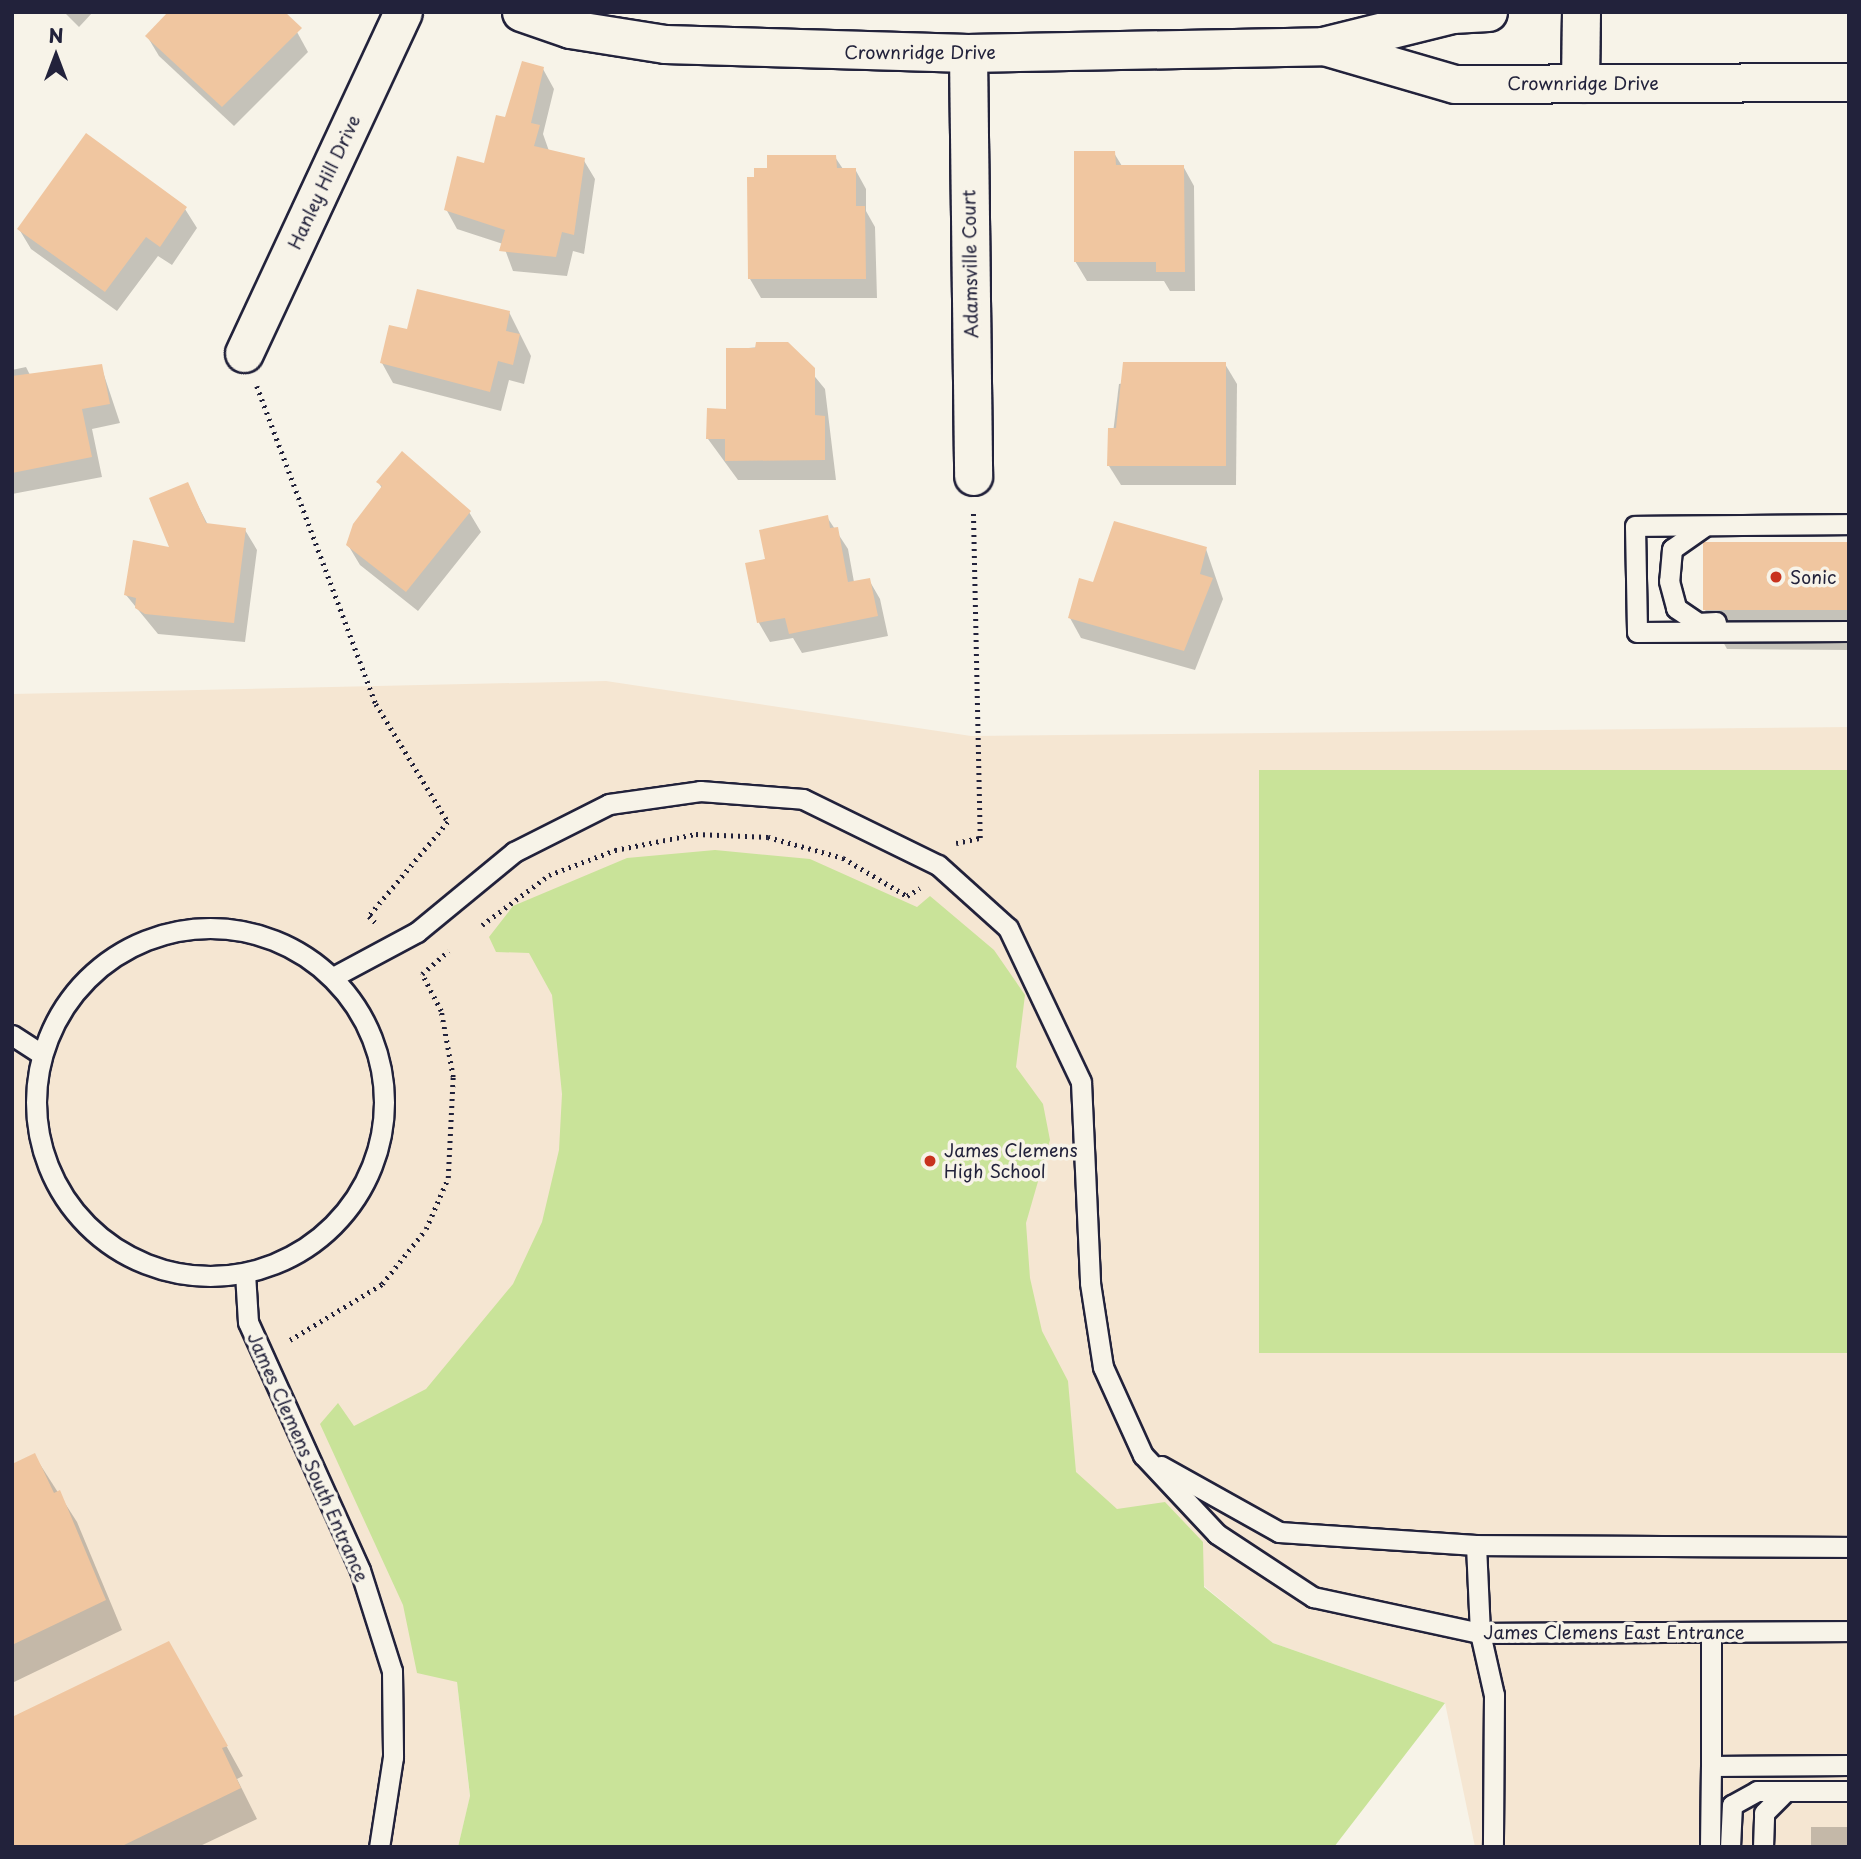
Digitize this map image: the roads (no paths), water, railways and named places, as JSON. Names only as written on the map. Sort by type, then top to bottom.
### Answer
[{"type":"street","name":"Hanley Hill Drive","points":[[244,353],[403,12]]},
{"type":"street","name":"Crownridge Drive","points":[[522,12],[570,29],[665,44],[968,53],[1323,46],[1452,14],[1488,12]]},
{"type":"street","points":[[1580,83],[1581,12]]},
{"type":"street","name":"Crownridge Drive","points":[[1323,46],[1455,84],[1849,82]]},
{"type":"street","name":"Adamsville Court","points":[[968,53],[973,476]]},
{"type":"lane","points":[[1849,524],[1635,526],[1637,632],[1849,629]]},
{"type":"lane","points":[[1706,525],[1672,549],[1676,608],[1698,623],[1822,620],[1849,629]]},
{"type":"lane","name":"James Clemens East Entrance","points":[[333,977],[417,932],[514,852],[608,804],[700,791],[803,799],[938,865],[1008,928],[1082,1082],[1090,1283],[1104,1367],[1143,1455],[1217,1534],[1313,1597],[1480,1633],[1849,1631]]},
{"type":"lane","points":[[225,927],[283,943],[333,977],[365,1020],[383,1071],[384,1125],[372,1164],[338,1221],[295,1254],[245,1273],[185,1275],[128,1256],[81,1220],[48,1170],[34,1113],[41,1054],[67,1000],[110,957],[165,933],[225,927]]},
{"type":"lane","points":[[12,1035],[41,1054]]},
{"type":"lane","name":"James Clemens South Entrance","points":[[245,1273],[248,1322],[360,1570],[392,1671],[393,1757],[379,1847]]},
{"type":"lane","points":[[1143,1455],[1279,1532],[1476,1545],[1849,1547]]},
{"type":"lane","points":[[1476,1545],[1480,1633],[1494,1695],[1493,1847]]},
{"type":"lane","points":[[1710,1847],[1711,1632]]},
{"type":"lane","points":[[1711,1766],[1849,1765]]},
{"type":"lane","points":[[1730,1847],[1732,1805],[1757,1791],[1849,1791]]},
{"type":"lane","points":[[1763,1847],[1764,1813],[1786,1791]]},
{"type":"place","name":"Sonic","points":[[1776,577]]},
{"type":"place","name":"James Clemens High School","points":[[930,1161]]}]
